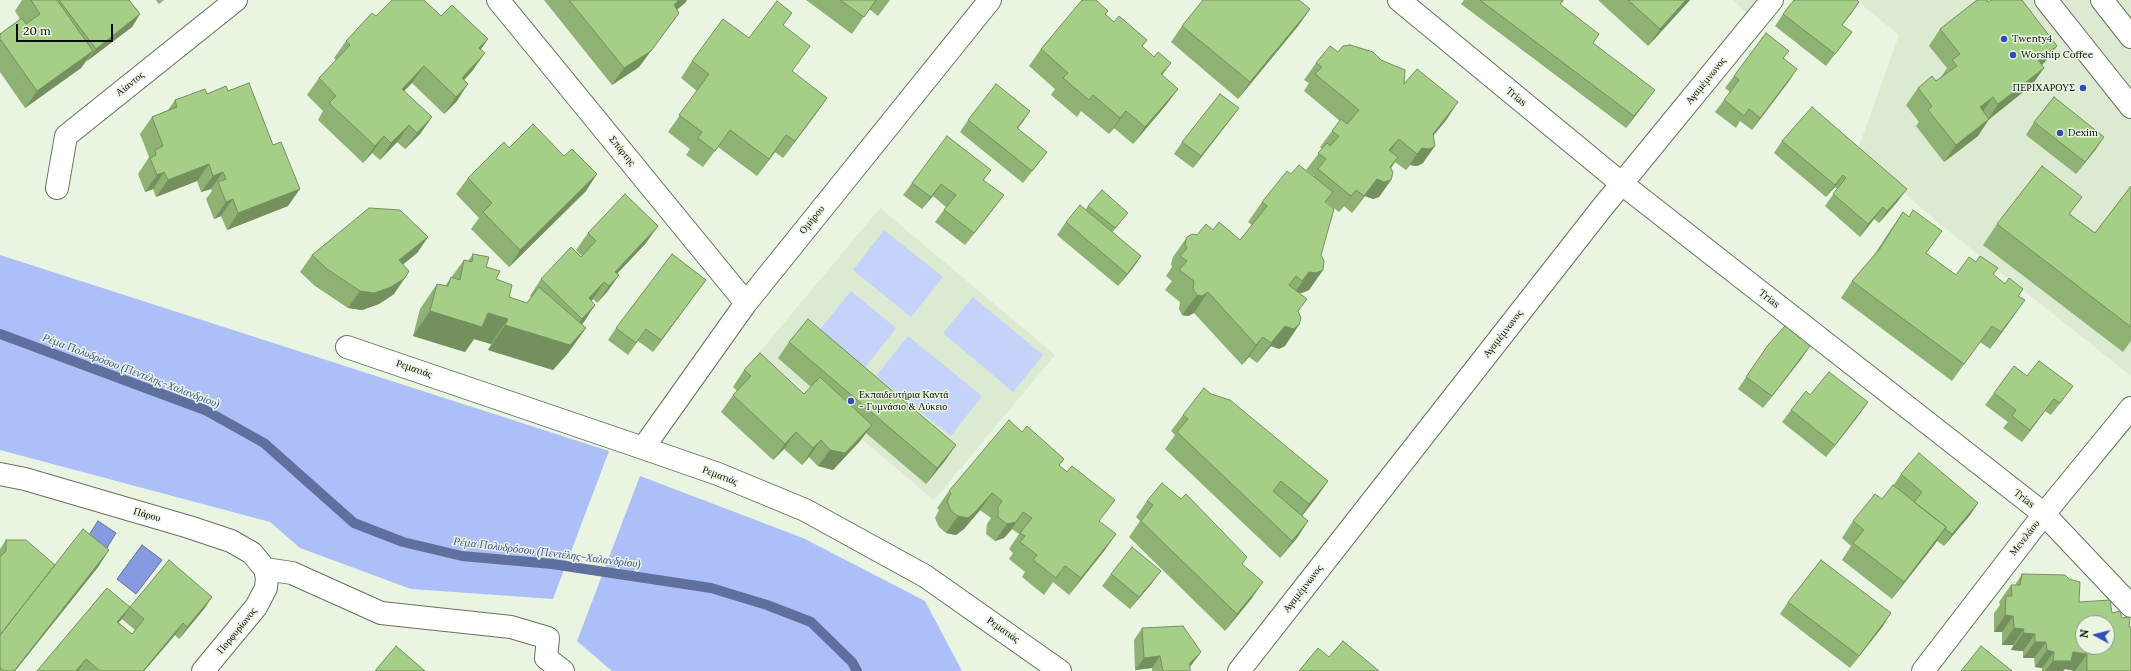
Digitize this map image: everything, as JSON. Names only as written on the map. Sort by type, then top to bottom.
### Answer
[{"type":"street","name":"Αίαντος","points":[[57,188],[66,136],[236,0]]},
{"type":"street","name":"Σπάρτης","points":[[498,0],[746,303]]},
{"type":"street","name":"Ομήρου","points":[[644,448],[746,303],[990,0]]},
{"type":"street","name":"Trias","points":[[1399,0],[1621,183],[2044,514],[2131,606]]},
{"type":"street","name":"Αγαμέμνωνος","points":[[1239,671],[1621,183],[1772,0]]},
{"type":"street","points":[[2046,0],[2131,108]]},
{"type":"street","points":[[2102,0],[2131,37]]},
{"type":"street","name":"Ρεματιάς","points":[[347,346],[718,474],[814,514],[925,576],[1060,671]]},
{"type":"street","name":"Μενελάου","points":[[1923,671],[2044,514],[2131,408]]},
{"type":"street","name":"Πάρου","points":[[0,474],[26,479],[231,541],[252,552],[265,579]]},
{"type":"street","points":[[265,579],[292,573],[381,613],[511,627],[548,638],[541,664],[564,671]]},
{"type":"street","name":"Πορφυρίωνος","points":[[204,671],[256,607],[265,579]]},
{"type":"shaded area","points":[[1733,0],[1760,0],[1748,15]]},
{"type":"shaded area","points":[[1856,0],[2131,0],[2131,376],[1935,220],[1857,152],[1899,35]]},
{"type":"shaded area","points":[[880,208],[1055,355],[934,500],[759,353]]},
{"type":"shaded area","points":[[884,230],[943,277],[911,317],[853,270]]},
{"type":"shaded area","points":[[0,255],[609,451],[553,599],[411,589],[300,548],[270,522],[0,450]]},
{"type":"shaded area","points":[[851,291],[896,328],[864,369],[818,332]]},
{"type":"shaded area","points":[[973,297],[1043,355],[1013,392],[943,333]]},
{"type":"shaded area","points":[[908,336],[982,396],[951,436],[876,376]]},
{"type":"shaded area","points":[[640,476],[803,538],[925,601],[962,671],[612,671],[577,641]]},
{"type":"shaded area","points":[[98,521],[116,533],[100,559],[81,547]]},
{"type":"shaded area","points":[[142,545],[162,560],[136,594],[117,579]]},
{"type":"building","points":[[31,0],[57,0],[93,51],[37,91],[1,40],[0,41],[0,34],[22,18],[26,24],[40,14]]},
{"type":"building","points":[[59,0],[129,0],[140,14],[96,49]]},
{"type":"building","points":[[392,0],[424,0],[441,16],[452,5],[488,39],[479,48],[485,53],[462,78],[468,84],[456,97],[424,66],[402,89],[432,117],[417,133],[409,125],[391,143],[384,136],[375,146],[329,103],[336,96],[319,78],[350,45],[346,41],[372,13],[376,16]]},
{"type":"building","points":[[569,0],[679,0],[674,5],[679,13],[651,51],[624,68]]},
{"type":"building","points":[[840,0],[876,0],[864,17]]},
{"type":"building","points":[[1082,0],[1096,0],[1108,11],[1105,14],[1114,22],[1119,16],[1147,40],[1142,46],[1154,57],[1158,52],[1171,63],[1161,74],[1178,89],[1145,127],[1126,111],[1120,118],[1093,95],[1089,100],[1063,78],[1068,73],[1041,49]]},
{"type":"building","points":[[1203,0],[1299,0],[1310,9],[1250,82],[1182,26]]},
{"type":"building","points":[[1480,0],[1563,0],[1560,4],[1599,34],[1593,43],[1655,90],[1634,116]]},
{"type":"building","points":[[1628,0],[1686,0],[1660,29]]},
{"type":"building","points":[[1794,0],[1857,0],[1859,2],[1842,25],[1852,32],[1835,54],[1783,14]]},
{"type":"building","points":[[1977,0],[1987,0],[1988,2],[1991,0],[2022,0],[2057,46],[2038,60],[2044,68],[1998,104],[1993,97],[1980,107],[1989,119],[1956,145],[1928,110],[1932,106],[1918,88],[1932,76],[1936,81],[1957,66],[1952,60],[1960,54],[1940,29]]},
{"type":"building","points":[[777,1],[792,13],[783,25],[810,46],[792,71],[827,98],[795,141],[786,135],[769,159],[730,130],[715,151],[698,138],[702,132],[679,115],[709,74],[692,61],[723,19],[749,38]]},
{"type":"building","points":[[1766,33],[1789,51],[1783,58],[1797,69],[1760,118],[1749,109],[1744,116],[1724,100],[1739,80],[1734,76]]},
{"type":"building","points":[[1350,45],[1373,52],[1381,60],[1405,70],[1404,84],[1417,69],[1458,102],[1433,134],[1435,146],[1429,149],[1422,148],[1417,154],[1399,139],[1389,150],[1398,157],[1390,167],[1393,172],[1391,180],[1384,182],[1377,179],[1364,196],[1356,190],[1351,196],[1318,169],[1326,159],[1318,153],[1327,143],[1330,146],[1339,136],[1332,131],[1341,119],[1347,124],[1359,110],[1315,74],[1322,67],[1316,63],[1330,46],[1338,52],[1343,46]]},
{"type":"building","points":[[249,83],[273,145],[281,142],[300,189],[238,213],[233,199],[226,202],[218,182],[226,179],[223,172],[213,176],[209,164],[168,180],[164,172],[157,175],[150,158],[156,155],[155,150],[163,146],[152,117],[177,107],[175,100],[205,89],[207,94],[226,86],[228,91]]},
{"type":"building","points":[[996,84],[1030,111],[1017,128],[1047,152],[1032,171],[968,120]]},
{"type":"building","points":[[1220,94],[1239,108],[1201,156],[1182,142]]},
{"type":"building","points":[[2054,97],[2104,137],[2085,162],[2034,122]]},
{"type":"building","points":[[1812,107],[1907,189],[1887,211],[1883,207],[1868,224],[1833,194],[1846,178],[1843,175],[1835,185],[1782,141]]},
{"type":"building","points":[[533,124],[564,156],[572,149],[597,174],[520,250],[483,212],[492,203],[468,178],[504,142],[509,148]]},
{"type":"building","points":[[947,136],[991,170],[983,180],[1004,195],[974,233],[944,210],[956,195],[941,184],[931,197],[912,183]]},
{"type":"building","points":[[1299,165],[1333,192],[1325,202],[1334,209],[1321,255],[1324,261],[1323,270],[1316,273],[1309,272],[1302,281],[1296,276],[1289,285],[1307,299],[1298,311],[1301,318],[1299,325],[1293,329],[1285,326],[1271,343],[1263,337],[1256,345],[1208,292],[1202,296],[1197,295],[1193,289],[1194,281],[1179,270],[1187,261],[1180,256],[1187,248],[1185,244],[1187,237],[1192,234],[1197,235],[1206,224],[1213,230],[1219,222],[1240,240],[1267,206],[1262,202],[1287,171],[1291,174]]},
{"type":"building","points":[[2042,166],[2082,197],[2069,214],[2095,233],[2131,186],[2131,327],[1997,224]]},
{"type":"building","points":[[1102,190],[1128,213],[1115,228],[1088,206]]},
{"type":"building","points":[[625,194],[658,226],[615,272],[619,275],[609,286],[604,282],[589,298],[595,305],[582,319],[541,279],[571,247],[581,257],[596,241],[588,233]]},
{"type":"building","points":[[1080,205],[1141,256],[1127,274],[1066,222]]},
{"type":"building","points":[[369,208],[400,210],[428,237],[399,260],[409,271],[405,278],[391,287],[374,293],[360,291],[327,269],[312,255]]},
{"type":"building","points":[[1913,210],[1942,231],[1926,253],[1956,275],[1969,257],[1976,262],[1980,256],[1998,268],[1993,274],[2005,284],[2009,278],[2023,289],[2018,296],[2025,300],[2001,332],[1992,326],[1964,364],[1852,281],[1879,250],[1903,212],[1909,217]]},
{"type":"building","points":[[473,254],[489,257],[486,267],[500,271],[496,279],[512,285],[509,297],[527,303],[539,287],[586,328],[570,345],[505,325],[508,319],[488,313],[482,327],[430,311],[437,284],[448,286],[451,277],[460,280],[464,260],[472,262]]},
{"type":"building","points":[[672,254],[706,280],[661,340],[646,329],[636,343],[616,328]]},
{"type":"building","points":[[808,319],[956,445],[937,468],[789,342]]},
{"type":"building","points":[[1785,326],[1810,346],[1772,396],[1746,377],[1768,345]]},
{"type":"building","points":[[760,353],[804,394],[820,377],[872,425],[845,453],[830,450],[821,440],[813,448],[796,432],[785,444],[733,395],[751,376],[744,370]]},
{"type":"building","points":[[2039,361],[2073,386],[2060,403],[2054,399],[2030,430],[2012,416],[2016,410],[1994,393],[2014,366],[2027,376]]},
{"type":"building","points":[[1829,372],[1868,402],[1835,445],[1791,410],[1806,391],[1810,395]]},
{"type":"building","points":[[1204,388],[1211,394],[1230,400],[1328,481],[1309,504],[1281,481],[1273,491],[1308,521],[1292,541],[1177,432],[1188,419],[1183,415]]},
{"type":"building","points":[[1009,420],[1022,432],[1027,426],[1064,459],[1059,465],[1067,472],[1072,466],[1115,500],[1099,521],[1116,534],[1081,578],[1065,566],[1056,578],[1033,560],[1037,555],[1020,542],[1025,536],[1020,533],[1032,518],[1023,512],[1016,522],[1007,524],[998,517],[998,507],[1002,501],[992,493],[968,518],[958,516],[951,511],[947,501],[951,493],[949,491]]},
{"type":"building","points":[[1919,453],[1978,503],[1952,534],[1945,529],[1946,527],[1914,502],[1922,492],[1901,474]]},
{"type":"building","points":[[1162,483],[1181,499],[1186,494],[1247,557],[1242,564],[1263,582],[1237,614],[1141,521],[1153,505],[1147,501]]},
{"type":"building","points":[[1893,485],[1946,527],[1904,582],[1853,543],[1864,530],[1853,521],[1875,494],[1882,499]]},
{"type":"building","points":[[83,529],[109,550],[14,671],[4,671],[0,668],[0,635]]},
{"type":"building","points":[[6,540],[26,540],[55,565],[0,635],[0,557],[6,551]]},
{"type":"building","points":[[1132,547],[1161,571],[1139,597],[1111,574]]},
{"type":"building","points":[[169,560],[212,597],[187,627],[183,623],[143,671],[100,671],[86,659],[76,671],[37,671],[107,588],[130,607]],"holes":[[[130,607],[144,619],[132,634],[117,622]]]},
{"type":"building","points":[[1821,560],[1891,613],[1859,656],[1788,602]]},
{"type":"building","points":[[2022,574],[2065,575],[2069,579],[2080,582],[2079,602],[2110,600],[2112,613],[2120,611],[2122,618],[2130,617],[2131,671],[2087,671],[2087,655],[2115,655],[2115,615],[2075,615],[2075,652],[2073,652],[2071,661],[2053,661],[2054,652],[2047,650],[2046,642],[2035,642],[2035,634],[2023,633],[2024,629],[2014,628],[2013,616],[2005,615],[2006,596],[2012,596],[2011,585],[2020,585]]},
{"type":"building","points":[[1183,626],[1201,652],[1190,663],[1190,671],[1163,671],[1160,656],[1144,658],[1142,628]]},
{"type":"building","points":[[1343,641],[1379,671],[1299,671],[1318,648],[1329,657]]},
{"type":"building","points":[[396,646],[425,671],[375,671]]},
{"type":"building","points":[[1981,646],[2012,671],[1961,671]]},
{"type":"waterway","name":"Ρέμα Πολυδρόσου (Πεντέλης-Χαλανδρίου)","points":[[0,334],[205,410],[264,443],[354,523],[403,542],[462,556],[552,564],[711,588],[767,605],[811,622],[852,662],[857,671]]},
{"type":"place","name":"Twenty4","points":[[2004,39]]},
{"type":"place","name":"Worship Coffee","points":[[2013,55]]},
{"type":"place","name":"ΠΕΡΙΧΑΡΟΥΣ","points":[[2083,88]]},
{"type":"place","name":"Dexim","points":[[2060,133]]},
{"type":"place","name":"Εκπαιδευτήρια Καντά - Γυμνάσιο & Λύκειο","points":[[851,401]]}]
